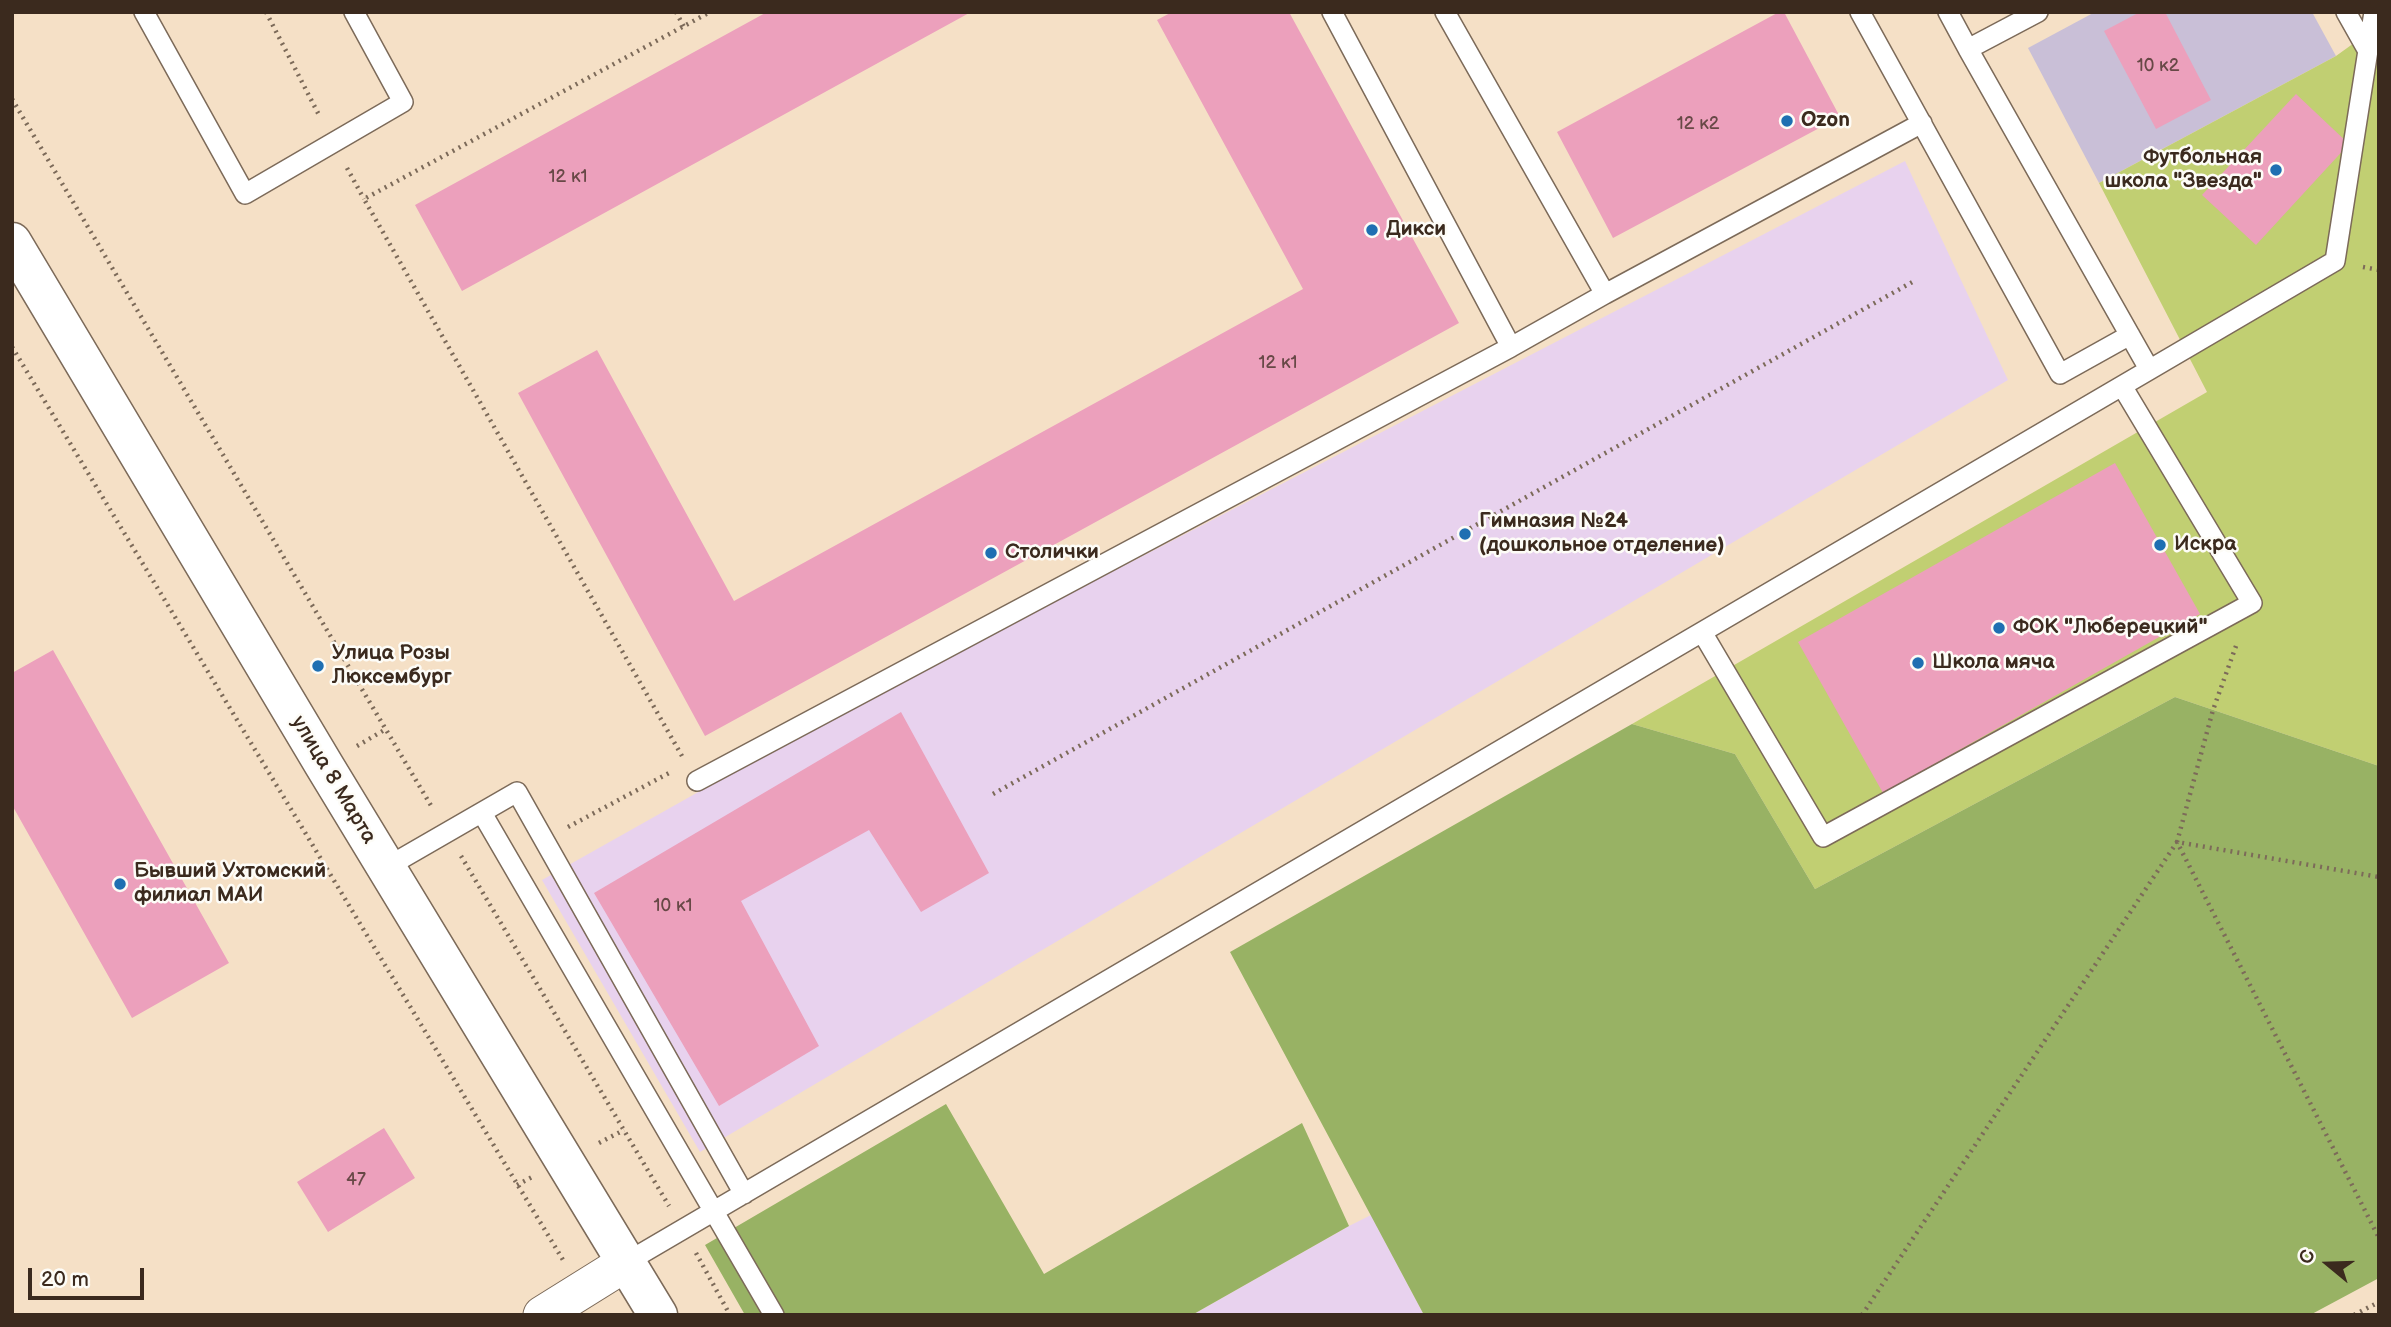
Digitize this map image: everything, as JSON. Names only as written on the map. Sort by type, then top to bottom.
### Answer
[{"type":"street","name":"улица 8 Марта","points":[[12,242],[658,1315]]},
{"type":"street","points":[[542,1315],[628,1262]]},
{"type":"lane","points":[[144,12],[246,194],[403,102],[354,12]]},
{"type":"lane","points":[[1332,12],[1511,347]]},
{"type":"lane","points":[[1445,12],[1605,295]]},
{"type":"lane","points":[[1860,12],[2060,374],[2130,335]]},
{"type":"lane","points":[[1948,12],[2149,369]]},
{"type":"lane","points":[[1968,49],[2038,12]]},
{"type":"lane","points":[[2347,12],[2368,51]]},
{"type":"lane","points":[[628,1262],[2335,261],[2375,12]]},
{"type":"lane","points":[[697,781],[1511,347],[1922,123]]},
{"type":"lane","points":[[1702,632],[1823,838],[2252,603],[2122,386]]},
{"type":"lane","points":[[387,867],[517,792],[744,1194]]},
{"type":"lane","points":[[482,813],[774,1315]]},
{"type":"path","points":[[266,12],[363,199],[697,781]]},
{"type":"path","points":[[677,12],[684,27]]},
{"type":"path","points":[[363,199],[710,12]]},
{"type":"path","points":[[12,99],[683,1230],[730,1315]]},
{"type":"path","points":[[993,794],[1916,280]]},
{"type":"path","points":[[12,347],[581,1291]]},
{"type":"path","points":[[1862,1315],[2177,842],[2213,710],[2252,603]]},
{"type":"path","points":[[544,840],[687,764]]},
{"type":"path","points":[[2177,842],[2379,877]]},
{"type":"path","points":[[2177,842],[2379,1238]]},
{"type":"path","points":[[2354,1315],[2379,1302]]},
{"type":"shaded area","points":[[2095,12],[2312,12],[2336,56],[2099,183],[2028,48]]},
{"type":"shaded area","name":"Гимназия №24 (дошкольное отделение)","points":[[1905,161],[2008,380],[700,1152],[542,880],[828,719]]},
{"type":"shaded area","points":[[1371,1215],[1424,1315],[1192,1315],[1349,1226]]},
{"type":"green space","name":"Искра","points":[[2379,25],[2379,766],[2175,697],[1815,889],[1735,754],[1632,724],[2207,392],[2099,183],[2336,56]]},
{"type":"green space","points":[[2175,697],[2379,766],[2379,1278],[2310,1315],[1424,1315],[1230,952],[1632,724],[1735,754],[1815,889]]},
{"type":"green space","points":[[946,1104],[1044,1274],[1302,1123],[1349,1226],[1192,1315],[745,1315],[705,1245]]},
{"type":"building","points":[[767,12],[971,12],[462,291],[415,205]]},
{"type":"building","points":[[1172,12],[1289,12],[1459,323],[705,736],[518,393],[597,350],[734,601],[1303,289],[1157,20]]},
{"type":"building","points":[[1779,12],[1784,12],[1840,117],[1613,238],[1557,132]]},
{"type":"building","points":[[2140,12],[2165,12],[2211,100],[2156,129],[2104,31]]},
{"type":"building","name":"Футбольная школа \"Звезда\"","points":[[2296,94],[2349,144],[2256,245],[2202,195]]},
{"type":"building","name":"ФОК \"Люберецкий\"","points":[[2115,463],[2200,614],[1883,793],[1798,642]]},
{"type":"building","name":"Бывший Ухтомский филиал МАИ","points":[[53,650],[229,963],[132,1018],[12,805],[12,673]]},
{"type":"building","points":[[901,712],[989,873],[921,912],[869,830],[741,901],[819,1046],[719,1106],[594,893]]},
{"type":"building","points":[[384,1128],[415,1178],[328,1232],[297,1182]]},
{"type":"place","name":"Ozon","points":[[1787,121]]},
{"type":"place","name":"Футбольная школа \"Звезда\"","points":[[2276,170]]},
{"type":"place","name":"Дикси","points":[[1372,230]]},
{"type":"place","name":"Гимназия №24 (дошкольное отделение)","points":[[1465,534]]},
{"type":"place","name":"Искра","points":[[2160,545]]},
{"type":"place","name":"Столички","points":[[991,553]]},
{"type":"place","name":"ФОК \"Люберецкий\"","points":[[1999,628]]},
{"type":"place","name":"Школа мяча","points":[[1918,663]]},
{"type":"place","name":"Улица Розы Люксембург","points":[[318,666]]},
{"type":"place","name":"Бывший Ухтомский филиал МАИ","points":[[120,884]]}]
